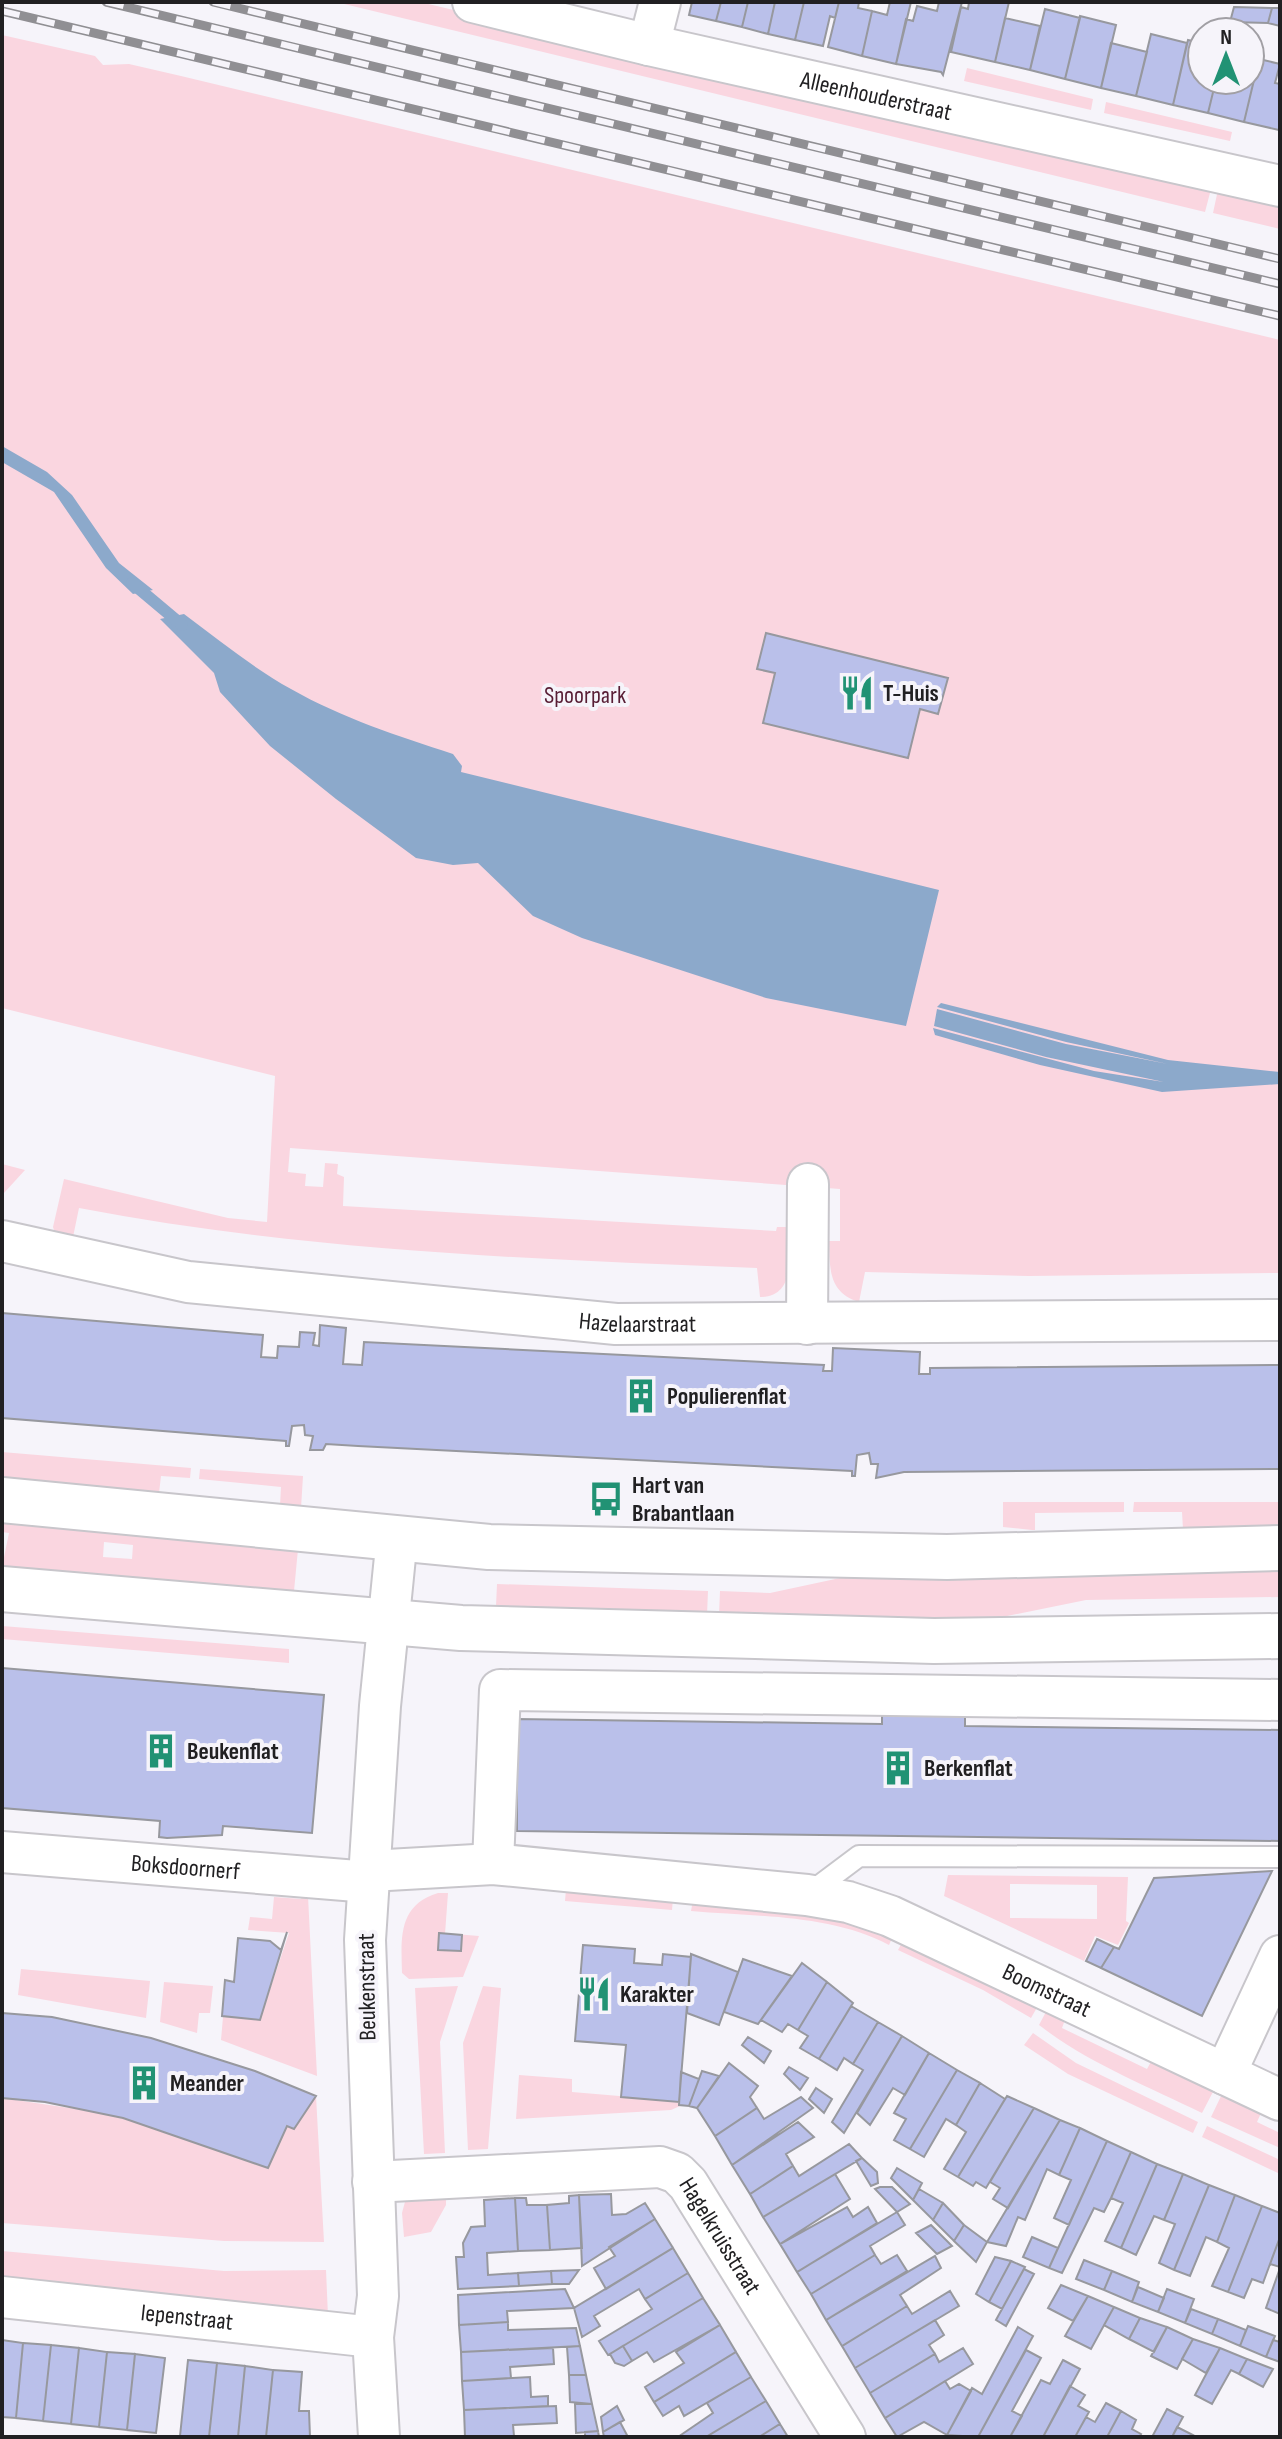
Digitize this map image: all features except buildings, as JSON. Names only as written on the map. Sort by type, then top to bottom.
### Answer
[{"type":"street","name":"Alleenhouderstraat","points":[[473,2],[649,45],[1280,186]]},
{"type":"street","points":[[649,45],[660,2]]},
{"type":"street","points":[[807,1324],[808,1184]]},
{"type":"street","name":"Hazelaarstraat","points":[[2,1241],[188,1282],[616,1324],[1280,1320]]},
{"type":"street","points":[[2,1500],[489,1547],[947,1557],[1280,1548]]},
{"type":"street","name":"Beukenstraat","points":[[379,2437],[373,2337],[378,2296],[365,1940],[397,1537]]},
{"type":"street","points":[[2,1589],[461,1628],[934,1641],[1280,1636]]},
{"type":"street","points":[[493,1864],[500,1690],[1280,1700]]},
{"type":"street","name":"Boksdoornerf","points":[[2,1852],[369,1876]]},
{"type":"street","name":"Boomstraat","points":[[369,1876],[493,1864],[807,1895],[848,1902],[890,1916],[1280,2100]]},
{"type":"street","points":[[1225,2074],[1280,1956]]},
{"type":"street","name":"Hagelkruisstraat","points":[[373,2182],[660,2167],[677,2173],[688,2184],[845,2437]]},
{"type":"street","name":"Iepenstraat","points":[[2,2297],[373,2337]]},
{"type":"lane","points":[[807,1895],[859,1856],[1280,1857]]},
{"type":"green space","points":[[420,2],[1211,189],[1205,212],[340,3]]},
{"type":"green space","name":"Spoorpark","points":[[2,35],[95,56],[103,65],[129,64],[181,76],[1280,340],[1280,1273],[1029,1276],[865,1272],[859,1302],[841,1292],[831,1270],[829,1241],[840,1241],[840,1189],[290,1148],[288,1172],[306,1174],[305,1186],[323,1187],[325,1163],[338,1164],[337,1174],[344,1177],[343,1206],[776,1231],[777,1227],[790,1227],[788,1272],[780,1290],[760,1297],[757,1268],[587,1261],[332,1244],[163,1223],[79,1208],[73,1237],[55,1233],[53,1227],[64,1179],[228,1218],[267,1222],[275,1076],[2,1008]]},
{"type":"green space","points":[[967,68],[1093,99],[1091,110],[964,81]]},
{"type":"green space","points":[[1106,102],[1232,132],[1230,141],[1104,113]]},
{"type":"green space","points":[[1219,185],[1280,198],[1280,229],[1213,213]]},
{"type":"green space","points":[[2,1164],[25,1170],[4,1193],[2,1193]]},
{"type":"green space","points":[[2,1452],[191,1468],[190,1478],[161,1476],[159,1493],[2,1477]]},
{"type":"green space","points":[[200,1469],[303,1476],[301,1508],[280,1506],[281,1487],[199,1479]]},
{"type":"green space","points":[[1003,1502],[1124,1502],[1124,1512],[1035,1513],[1035,1530],[1032,1530],[1003,1527]]},
{"type":"green space","points":[[1134,1502],[1280,1502],[1280,1526],[1183,1529],[1182,1512],[1133,1512]]},
{"type":"green space","points":[[2,1518],[298,1549],[294,1591],[2,1567],[9,1533],[2,1532]],"holes":[[[104,1542],[133,1545],[132,1559],[103,1557]]]},
{"type":"green space","points":[[1280,1567],[1280,1597],[1086,1600],[997,1618],[719,1615],[720,1591],[770,1593],[868,1572]]},
{"type":"green space","points":[[497,1584],[708,1591],[707,1615],[496,1606]]},
{"type":"green space","points":[[2,1626],[289,1649],[289,1663],[2,1639]]},
{"type":"green space","points":[[948,1875],[1128,1877],[1126,1921],[1129,1923],[1118,1945],[1095,1936],[1084,1961],[944,1896]],"holes":[[[1010,1884],[1097,1885],[1097,1919],[1010,1918]]]},
{"type":"green space","points":[[566,1889],[673,1898],[672,1910],[565,1901]]},
{"type":"green space","points":[[438,1893],[448,1893],[445,1934],[439,1933],[438,1949],[460,1951],[462,1935],[455,1934],[479,1936],[463,1977],[409,1979],[402,1973],[405,1924],[415,1906]]},
{"type":"green space","points":[[302,1895],[308,1896],[317,2076],[221,2040],[223,2017],[260,2019],[289,1933],[248,1930],[250,1917],[272,1919],[274,1897],[301,1899]]},
{"type":"green space","points":[[693,1900],[807,1909],[894,1934],[889,1945],[842,1927],[818,1922],[691,1911]]},
{"type":"green space","points":[[904,1939],[1039,2004],[1031,2018],[983,1990],[898,1950]]},
{"type":"green space","points":[[21,1969],[150,1981],[146,2018],[18,1995]]},
{"type":"green space","points":[[164,1982],[213,1986],[210,2013],[199,2013],[197,2033],[160,2022]]},
{"type":"green space","points":[[458,1986],[440,2042],[445,2153],[424,2154],[415,1988]]},
{"type":"green space","points":[[483,1986],[501,1988],[488,2149],[468,2150],[463,2043]]},
{"type":"green space","points":[[1048,2008],[1066,2017],[1062,2028],[1147,2069],[1153,2058],[1215,2088],[1202,2113],[1118,2073],[1058,2039],[1039,2025]]},
{"type":"green space","points":[[1033,2033],[1076,2063],[1198,2122],[1193,2133],[1068,2074],[1024,2045]]},
{"type":"green space","points":[[519,2075],[572,2079],[572,2092],[679,2101],[680,2106],[671,2110],[516,2119]]},
{"type":"green space","points":[[1223,2092],[1262,2111],[1257,2122],[1280,2133],[1280,2148],[1211,2117]]},
{"type":"green space","points":[[316,2096],[324,2242],[224,2241],[2,2223],[2,2098],[103,2113],[195,2140],[287,2126],[294,2129]]},
{"type":"green space","points":[[1207,2126],[1280,2160],[1280,2174],[1202,2137]]},
{"type":"green space","points":[[446,2194],[446,2205],[431,2232],[404,2237],[402,2213],[406,2198]]},
{"type":"green space","points":[[2,2251],[224,2271],[326,2270],[328,2316],[2,2281]]},
{"type":"water","points":[[2,446],[47,472],[72,495],[119,563],[153,590],[133,594],[106,568],[54,492],[2,462]]},
{"type":"water","points":[[184,614],[291,689],[350,718],[453,754],[462,766],[461,772],[939,890],[906,1026],[766,998],[582,938],[533,916],[478,863],[453,865],[416,858],[270,746],[220,692],[214,673],[160,619]]},
{"type":"water","points":[[941,1003],[1168,1060],[1280,1072],[1280,1084],[1162,1092],[1040,1065],[935,1035],[933,1028],[1094,1071],[1164,1082],[1046,1057],[934,1026],[937,1009],[1066,1044],[1168,1064],[1066,1042],[937,1007]]},
{"type":"waterway","points":[[132,583],[182,625]]},
{"type":"railway","points":[[106,2],[1280,284]]},
{"type":"railway","points":[[213,2],[1280,259]]},
{"type":"railway","points":[[2,11],[1280,316]]},
{"type":"place","name":"T-Huis","points":[[857,693]]},
{"type":"place","name":"Populierenflat","points":[[641,1396]]},
{"type":"place","name":"Hart van Brabantlaan","points":[[606,1499]]},
{"type":"place","name":"Beukenflat","points":[[161,1751]]},
{"type":"place","name":"Berkenflat","points":[[898,1768]]},
{"type":"place","name":"Karakter","points":[[594,1994]]},
{"type":"place","name":"Meander","points":[[144,2083]]}]
